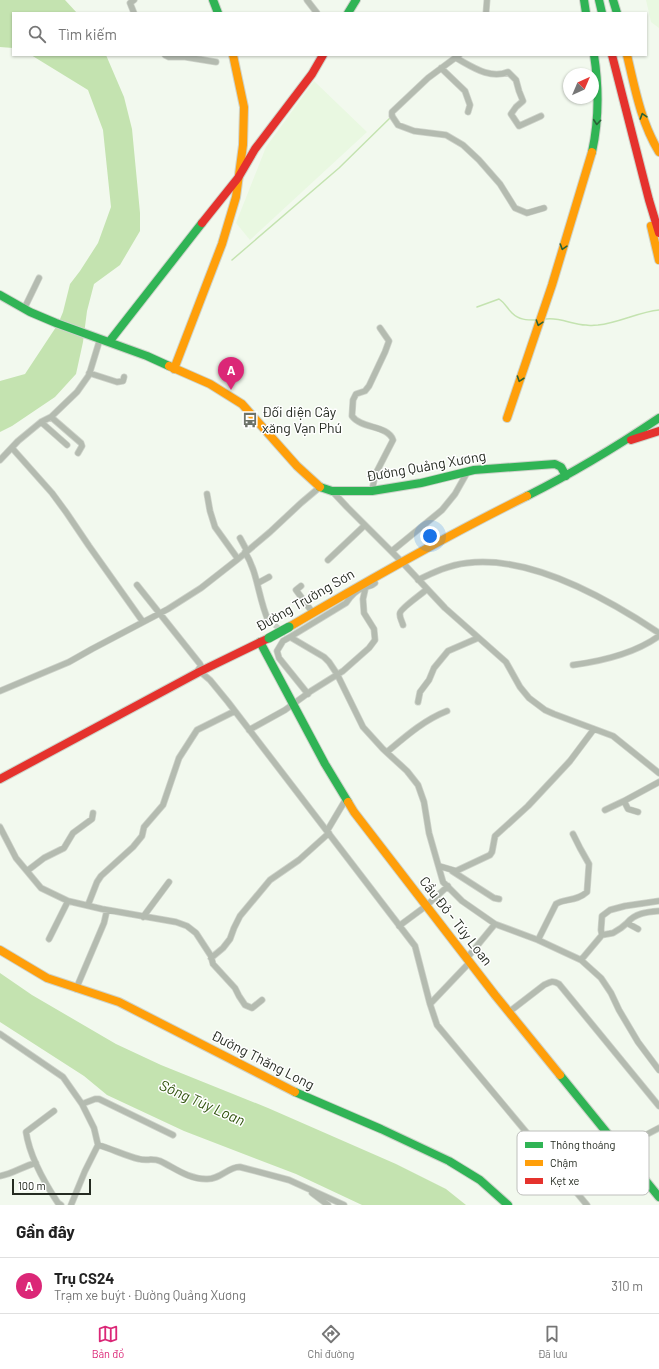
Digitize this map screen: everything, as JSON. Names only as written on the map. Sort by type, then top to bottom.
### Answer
[{"type":"main road","points":[[213,0],[218,12]]},
{"type":"main road","points":[[349,12],[356,0]]},
{"type":"main road","points":[[584,0],[586,12]]},
{"type":"main road","points":[[599,0],[602,12]]},
{"type":"main road","points":[[613,0],[617,12]]},
{"type":"main road","points":[[174,369],[222,244],[236,197],[243,145],[244,107],[233,56]]},
{"type":"main road","points":[[102,340],[238,178],[255,149],[312,74],[322,56]]},
{"type":"main road","points":[[508,416],[546,301],[592,151],[596,133],[599,98],[594,56]]},
{"type":"main road","points":[[612,56],[648,200],[649,214],[659,260]]},
{"type":"main road","points":[[627,56],[642,115],[647,130],[659,152]]},
{"type":"main road","points":[[648,200],[653,211],[659,233]]},
{"type":"main road","points":[[0,296],[24,309]]},
{"type":"main road","name":"Đường Quảng Xương","points":[[24,309],[210,384],[242,404],[297,466],[320,487],[332,491],[372,491],[448,478],[468,471],[555,464],[561,467],[566,476]]},
{"type":"main road","name":"Đường Trường Sơn","points":[[0,779],[199,672],[269,638],[372,578],[566,476],[623,442],[656,419]]},
{"type":"main road","name":"Đường Trường Sơn","points":[[623,442],[658,432]]},
{"type":"main road","name":"Cầu Đỏ - Túy Loan","points":[[260,642],[325,764],[354,812],[468,960],[605,1131]]},
{"type":"main road","name":"Đường Thăng Long","points":[[0,950],[47,978],[76,989],[119,1002],[299,1094],[381,1129],[449,1161],[480,1180],[508,1205]]},
{"type":"main road","name":"Cầu Đỏ - Túy Loan","points":[[649,1185],[659,1197]]},
{"type":"street","points":[[134,0],[130,3],[134,12]]},
{"type":"street","points":[[307,0],[316,12]]},
{"type":"street","points":[[486,0],[486,12]]},
{"type":"street","points":[[167,56],[216,62]]},
{"type":"street","points":[[541,116],[519,126],[511,114],[516,107],[524,101],[519,92],[516,80],[508,72],[500,76],[490,74],[457,56],[413,91],[392,112],[392,116],[398,125],[414,131],[446,135],[463,145],[500,184],[515,208],[527,213],[544,208]]},
{"type":"street","points":[[441,68],[465,91],[470,105],[468,112]]},
{"type":"street","points":[[24,309],[39,278]]},
{"type":"street","points":[[372,491],[375,475],[393,440],[389,433],[357,421],[352,416],[352,400],[356,394],[366,391],[385,352],[388,341],[380,328]]},
{"type":"street","points":[[0,460],[18,442],[41,422],[51,417],[77,392],[89,373],[102,340]]},
{"type":"street","points":[[89,373],[117,382],[123,381],[124,377]]},
{"type":"street","points":[[51,417],[81,442],[82,446],[78,453]]},
{"type":"street","points":[[41,422],[67,445]]},
{"type":"street","points":[[12,448],[52,493],[143,622]]},
{"type":"street","points":[[392,551],[442,510],[455,494],[468,471]]},
{"type":"street","points":[[0,691],[69,662],[159,614],[201,588],[270,532],[300,503],[320,487]]},
{"type":"street","points":[[332,491],[364,525],[392,551],[445,608],[506,662],[520,687],[530,698],[545,710],[613,736],[658,769]]},
{"type":"street","points":[[207,494],[215,527],[238,559]]},
{"type":"street","points":[[328,560],[364,525]]},
{"type":"street","points":[[240,538],[253,566],[263,608],[268,620]]},
{"type":"street","points":[[418,580],[448,566],[467,563],[488,562],[516,566],[538,572],[573,585],[621,609],[659,633]]},
{"type":"street","points":[[258,583],[269,577]]},
{"type":"street","points":[[308,694],[279,658],[277,651],[283,640],[346,603],[364,588],[369,588],[375,583],[372,578]]},
{"type":"street","points":[[137,585],[201,666],[198,670],[199,672],[210,680],[235,711],[415,946],[437,1025],[525,1131]]},
{"type":"street","points":[[301,586],[296,590],[313,613]]},
{"type":"street","points":[[249,730],[285,710],[343,671],[369,648],[375,640],[374,629],[364,613],[364,588]]},
{"type":"street","points":[[403,625],[400,617],[402,608],[420,596],[427,589]]},
{"type":"street","points":[[573,664],[592,662],[620,655],[644,646],[659,636]]},
{"type":"street","points":[[290,637],[324,657],[337,674],[363,727],[407,771],[418,785],[424,802],[429,833],[444,882],[462,901],[495,924],[538,940],[581,960],[601,978],[638,1042],[659,1070]]},
{"type":"street","points":[[418,702],[420,692],[429,680],[434,668],[448,651],[478,638]]},
{"type":"street","points":[[387,752],[428,720],[448,710]]},
{"type":"street","points":[[88,906],[97,882],[101,876],[133,847],[142,836],[144,827],[163,804],[179,758],[197,730],[235,711]]},
{"type":"street","points":[[439,866],[456,871],[490,855],[495,836],[528,806],[570,762],[594,729]]},
{"type":"street","points":[[605,810],[659,782]]},
{"type":"street","points":[[211,958],[223,948],[230,939],[240,916],[270,880],[299,860],[328,832],[346,799]]},
{"type":"street","points":[[624,801],[628,809],[638,812]]},
{"type":"street","points":[[27,871],[44,858],[64,848],[74,833],[92,819],[94,816],[93,813]]},
{"type":"street","points":[[0,827],[16,858],[41,888],[68,901],[107,910],[176,922],[187,926],[196,933],[211,958],[212,964],[235,988],[245,1005],[252,1008],[262,1000]]},
{"type":"street","points":[[538,940],[556,904],[559,902],[572,900],[587,892],[589,864],[573,834]]},
{"type":"street","points":[[450,870],[494,898],[499,899]]},
{"type":"street","points":[[143,917],[169,882]]},
{"type":"street","points":[[399,926],[426,906],[448,886]]},
{"type":"street","points":[[50,939],[68,901]]},
{"type":"street","points":[[602,935],[602,916],[610,910],[624,906],[659,901]]},
{"type":"street","points":[[76,989],[104,923],[107,910]]},
{"type":"street","points":[[581,960],[602,935],[613,933],[640,914],[659,911]]},
{"type":"street","points":[[627,923],[638,929]]},
{"type":"street","points":[[430,1004],[468,960],[495,924]]},
{"type":"street","points":[[509,1012],[544,985],[554,981],[559,984],[659,1106]]},
{"type":"street","points":[[0,1034],[63,1078],[82,1104],[94,1128],[98,1145],[71,1205]]},
{"type":"street","points":[[82,1104],[99,1099],[173,1135]]},
{"type":"street","points":[[54,1111],[26,1132],[36,1163],[45,1183],[58,1203],[61,1205]]},
{"type":"street","points":[[649,1133],[659,1128]]},
{"type":"street","points":[[98,1145],[140,1159],[160,1161],[175,1170],[198,1179],[218,1177],[238,1166],[285,1179],[344,1205]]},
{"type":"street","points":[[0,1176],[36,1163]]},
{"type":"street","points":[[309,1190],[328,1205]]},
{"type":"street","points":[[579,1195],[587,1205]]},
{"type":"shaded area","points":[[646,0],[659,0],[659,28],[651,22]]},
{"type":"shaded area","points":[[314,81],[367,132],[250,240],[236,223],[266,147]]},
{"type":"water","points":[[0,0],[65,0],[76,12],[12,12],[12,48],[0,47]]},
{"type":"water","points":[[33,56],[106,56],[124,97],[132,129],[140,213],[140,231],[120,265],[94,284],[87,311],[83,342],[76,374],[55,397],[12,426],[0,432],[0,381],[25,374],[58,324],[63,312],[70,284],[98,243],[111,207],[103,130],[88,90]]},
{"type":"water","name":"Sông Túy Loan","points":[[0,973],[32,995],[116,1044],[161,1065],[268,1108],[396,1164],[446,1189],[466,1205],[362,1205],[296,1174],[184,1131],[107,1095],[84,1076],[0,1022]]},
{"type":"waterway","points":[[232,260],[339,168],[391,117]]},
{"type":"waterway","points":[[477,307],[499,299],[517,317],[526,320],[536,320]]},
{"type":"waterway","points":[[546,319],[556,319],[581,325],[598,325],[659,310]]},
{"type":"tunnel","points":[[268,620],[290,637]]},
{"type":"traffic: fast","points":[[213,0],[218,12]]},
{"type":"traffic: fast","points":[[349,12],[356,0]]},
{"type":"traffic: fast","points":[[584,0],[586,12]]},
{"type":"traffic: fast","points":[[599,0],[602,12]]},
{"type":"traffic: fast","points":[[613,0],[617,12]]},
{"type":"traffic: fast","points":[[592,152],[598,104],[594,56]]},
{"type":"traffic: fast","points":[[109,342],[202,223]]},
{"type":"traffic: fast","points":[[0,295],[30,312],[56,323],[147,356],[169,366]]},
{"type":"traffic: fast","points":[[527,496],[594,459],[659,418]]},
{"type":"traffic: fast","points":[[320,487],[332,491],[372,491],[421,483],[474,470],[555,464],[561,467],[566,476]]},
{"type":"traffic: fast","points":[[269,638],[289,627]]},
{"type":"traffic: fast","points":[[260,642],[325,764],[348,802]]},
{"type":"traffic: fast","points":[[560,1075],[605,1131]]},
{"type":"traffic: fast","points":[[295,1092],[381,1129],[449,1161],[480,1180],[508,1205]]},
{"type":"traffic: fast","points":[[649,1185],[659,1197]]},
{"type":"traffic: slow","points":[[174,369],[222,244],[236,197],[243,145],[244,107],[233,56]]},
{"type":"traffic: slow","points":[[627,56],[643,117],[659,152]]},
{"type":"traffic: slow","points":[[507,418],[552,285],[592,152]]},
{"type":"traffic: slow","points":[[651,226],[659,260]]},
{"type":"traffic: slow","points":[[169,366],[210,384],[242,404],[297,466],[320,487]]},
{"type":"traffic: slow","points":[[289,627],[407,559],[527,496]]},
{"type":"traffic: slow","points":[[348,802],[354,812],[495,995],[560,1075]]},
{"type":"traffic: slow","points":[[0,950],[47,978],[119,1002],[295,1092]]},
{"type":"traffic: jam","points":[[202,223],[238,178],[255,149],[312,74],[322,56]]},
{"type":"traffic: jam","points":[[612,56],[649,200],[659,233]]},
{"type":"traffic: jam","points":[[631,440],[659,431]]},
{"type":"traffic: jam","points":[[0,779],[199,672],[269,638]]},
{"type":"place","name":"Trụ CS24","points":[[231,390]]},
{"type":"place","name":"Đối diện Cây xăng Vạn Phú","points":[[250,420]]}]
